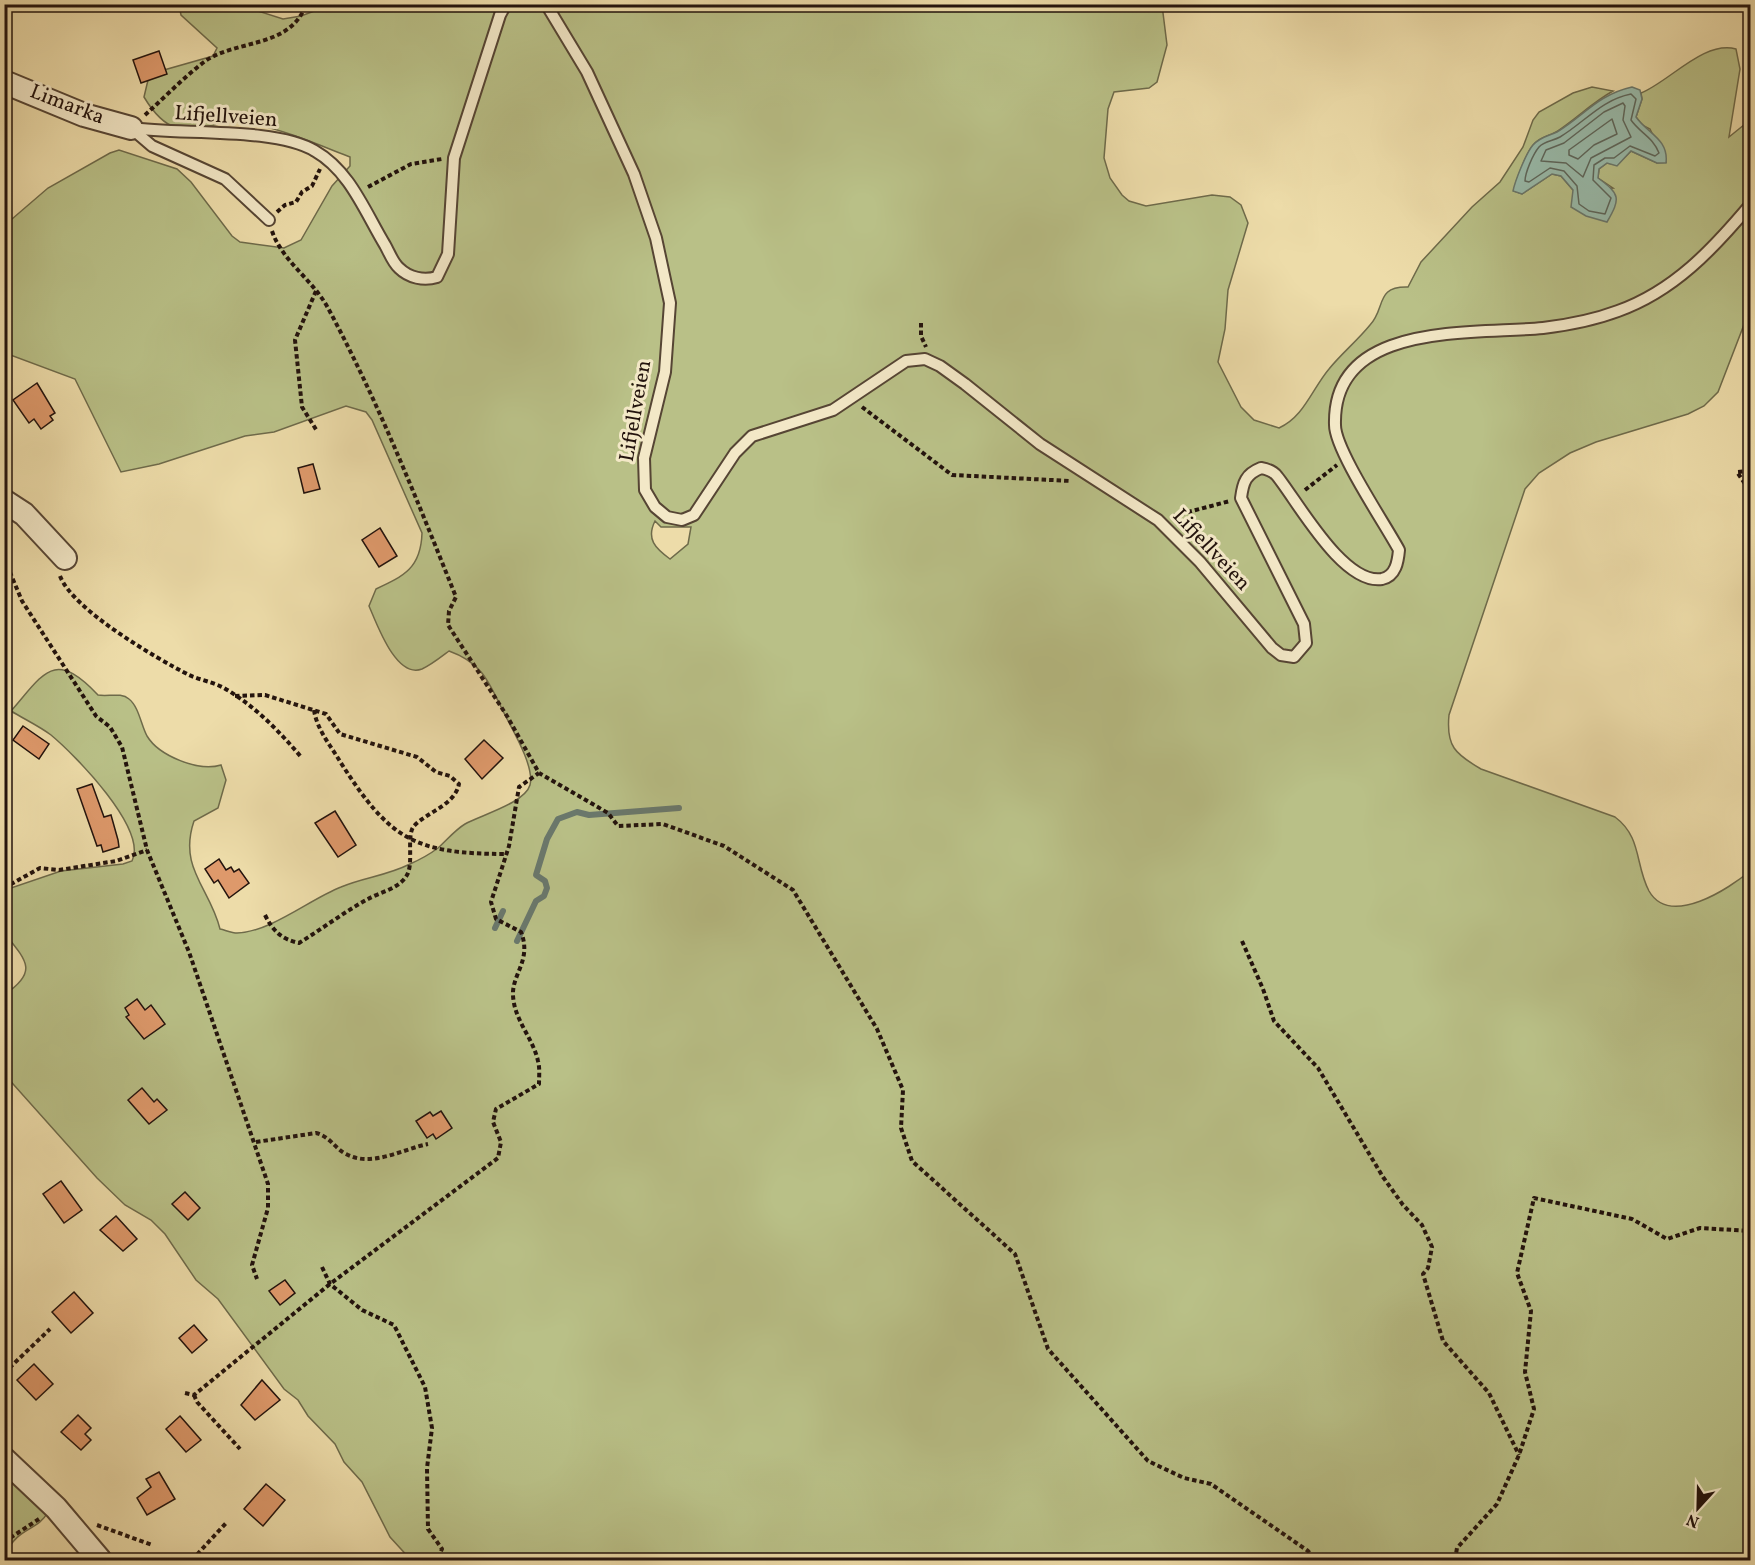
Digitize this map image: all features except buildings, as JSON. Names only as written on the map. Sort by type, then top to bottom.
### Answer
[{"type":"street","name":"Limarka","points":[[4,82],[84,114],[131,128]]},
{"type":"street","points":[[4,501],[24,514],[65,558]]},
{"type":"street","points":[[4,1459],[56,1508],[100,1560]]},
{"type":"lane","name":"Lifjellveien","points":[[131,128],[160,132],[277,137],[315,151],[356,192],[399,268],[421,280],[437,277],[448,254],[453,220],[454,158],[500,15],[506,4]]},
{"type":"lane","name":"Lifjellveien","points":[[546,4],[587,72],[634,174],[656,238],[670,303],[665,372],[644,458],[645,490],[655,507],[667,517],[681,520],[694,515],[735,453],[752,436],[799,423],[852,399],[906,361],[925,359],[957,378],[1040,444],[1158,520],[1200,562],[1272,648],[1281,655],[1293,657],[1305,643],[1304,624],[1241,498]]},
{"type":"lane","points":[[131,128],[152,146],[225,178],[269,220]]},
{"type":"lane","points":[[1241,498],[1243,482],[1250,473],[1261,468],[1275,474],[1313,528],[1357,572],[1374,580],[1386,578],[1394,572],[1398,549],[1347,457],[1335,428],[1340,392],[1352,372],[1372,353],[1397,342],[1434,336],[1544,328],[1587,321],[1620,311],[1687,272],[1712,250],[1750,205]]},
{"type":"path","points":[[131,128],[206,61],[285,32],[302,16],[306,4]]},
{"type":"path","points":[[356,192],[411,164],[454,158]]},
{"type":"path","points":[[327,162],[317,174],[312,186],[302,192],[296,202],[285,205],[269,220],[276,243],[328,307],[396,451],[456,597],[449,611],[448,625],[507,716],[539,773],[608,813],[618,826],[663,824],[724,846],[793,890],[877,1029],[903,1090],[901,1128],[912,1161],[1015,1254],[1048,1349],[1148,1461],[1184,1478],[1210,1484],[1308,1551],[1316,1560]]},
{"type":"path","points":[[316,290],[295,340],[302,407],[317,431]]},
{"type":"path","points":[[921,323],[921,336],[926,348],[925,359]]},
{"type":"path","points":[[852,399],[952,476],[1102,482]]},
{"type":"path","points":[[1292,500],[1347,457]]},
{"type":"path","points":[[1750,471],[1737,472],[1750,491]]},
{"type":"path","points":[[1158,520],[1241,498]]},
{"type":"path","points":[[65,558],[60,578],[78,602],[148,652],[191,676],[223,688],[235,696],[273,724],[302,758]]},
{"type":"path","points":[[5,559],[22,601],[96,716],[110,728],[122,747],[147,850],[189,952],[223,1056],[256,1142],[268,1184],[268,1208],[252,1265],[257,1279]]},
{"type":"path","points":[[235,696],[265,695],[326,714],[340,734],[417,757],[436,772],[450,776],[459,784],[458,791],[435,813],[415,825],[411,832],[407,876],[395,887],[369,898],[299,943],[285,940],[272,929],[265,915]]},
{"type":"path","points":[[315,710],[316,722],[359,789],[394,830],[435,850],[507,854]]},
{"type":"path","points":[[194,1395],[330,1284],[498,1158],[501,1143],[493,1122],[496,1109],[539,1084],[538,1061],[516,1014],[513,993],[522,967],[525,943],[521,932],[496,919],[491,902],[507,854],[516,817],[519,787],[539,773]]},
{"type":"path","points":[[4,888],[40,868],[59,870],[116,861],[147,850]]},
{"type":"path","points":[[1242,941],[1274,1021],[1318,1068],[1383,1177],[1403,1205],[1422,1225],[1432,1247],[1428,1268],[1423,1274],[1443,1341],[1489,1393],[1519,1455]]},
{"type":"path","points":[[256,1142],[316,1133],[326,1136],[344,1154],[368,1158],[428,1144]]},
{"type":"path","points":[[1455,1560],[1457,1548],[1497,1504],[1519,1455],[1534,1410],[1526,1372],[1531,1311],[1517,1273],[1534,1198],[1632,1220],[1667,1239],[1700,1228],[1750,1231]]},
{"type":"path","points":[[322,1268],[330,1284],[362,1310],[394,1325],[425,1387],[432,1428],[427,1468],[428,1529],[442,1549],[437,1560]]},
{"type":"path","points":[[4,1373],[50,1329]]},
{"type":"path","points":[[185,1393],[194,1395],[207,1414],[240,1449]]},
{"type":"path","points":[[4,1542],[56,1508]]},
{"type":"path","points":[[192,1560],[227,1522]]},
{"type":"path","points":[[94,1524],[152,1545]]},
{"type":"green space","points":[[333,4],[1162,5],[1167,45],[1157,82],[1149,88],[1114,92],[1108,109],[1104,158],[1110,178],[1129,201],[1146,206],[1212,195],[1230,197],[1241,205],[1248,223],[1228,290],[1225,329],[1218,362],[1241,407],[1254,420],[1279,428],[1295,417],[1329,369],[1370,325],[1386,294],[1390,290],[1408,287],[1421,262],[1472,207],[1500,182],[1523,147],[1533,120],[1539,112],[1573,93],[1592,87],[1613,91],[1559,130],[1534,144],[1522,167],[1514,191],[1522,194],[1552,174],[1561,176],[1573,190],[1613,188],[1598,178],[1599,169],[1607,163],[1617,165],[1631,151],[1657,163],[1666,162],[1650,129],[1642,125],[1636,117],[1642,99],[1641,93],[1699,56],[1724,48],[1736,49],[1740,69],[1729,137],[1750,120],[1750,309],[1718,392],[1704,406],[1688,414],[1596,442],[1570,453],[1539,473],[1525,489],[1449,715],[1448,726],[1454,748],[1465,759],[1481,769],[1615,817],[1630,833],[1649,891],[1659,901],[1671,906],[1700,901],[1715,895],[1750,871],[1750,1560],[411,1560],[390,1537],[362,1482],[344,1462],[335,1444],[308,1416],[298,1400],[284,1389],[218,1299],[196,1280],[165,1234],[151,1220],[125,1205],[97,1178],[5,1075],[5,994],[22,979],[26,966],[19,952],[5,934],[5,890],[61,871],[132,861],[134,847],[120,812],[91,775],[51,735],[11,711],[42,677],[51,671],[60,670],[71,673],[98,695],[118,695],[129,699],[138,711],[147,736],[170,756],[202,766],[221,765],[226,780],[218,808],[194,821],[190,837],[190,852],[197,877],[220,929],[231,932],[250,931],[263,927],[329,892],[417,861],[438,848],[465,824],[502,808],[520,797],[530,785],[531,777],[522,748],[484,675],[470,662],[449,651],[422,669],[413,670],[404,666],[389,648],[377,625],[369,606],[376,589],[403,575],[414,563],[421,545],[422,533],[372,420],[366,412],[346,406],[274,432],[245,436],[159,464],[121,472],[75,379],[5,353],[5,225],[48,188],[110,153],[119,150],[177,169],[191,182],[232,236],[240,242],[284,248],[301,240],[332,186],[350,166],[350,157],[291,134],[254,124],[237,122],[182,129],[170,125],[157,115],[144,97],[148,80],[164,70],[213,56],[217,48],[181,15],[179,5],[239,5],[283,19],[301,16]],"holes":[[[655,521],[661,527],[691,527],[688,544],[670,559],[656,547],[652,538],[652,527]]]},
{"type":"green space","points":[[5,1473],[48,1512],[44,1518],[16,1539],[5,1555]]},
{"type":"water","points":[[1632,87],[1640,90],[1642,99],[1636,117],[1661,142],[1666,155],[1666,163],[1657,163],[1631,151],[1617,166],[1607,163],[1599,169],[1598,178],[1611,188],[1616,197],[1615,207],[1607,222],[1586,216],[1571,207],[1573,190],[1561,176],[1552,174],[1522,194],[1513,191],[1524,160],[1536,142],[1567,126],[1600,100]]},
{"type":"waterway","points":[[517,941],[536,901],[544,896],[547,888],[545,881],[536,875],[547,839],[558,819],[577,812],[589,815],[679,808]]},
{"type":"waterway","points":[[495,928],[503,911]]}]
